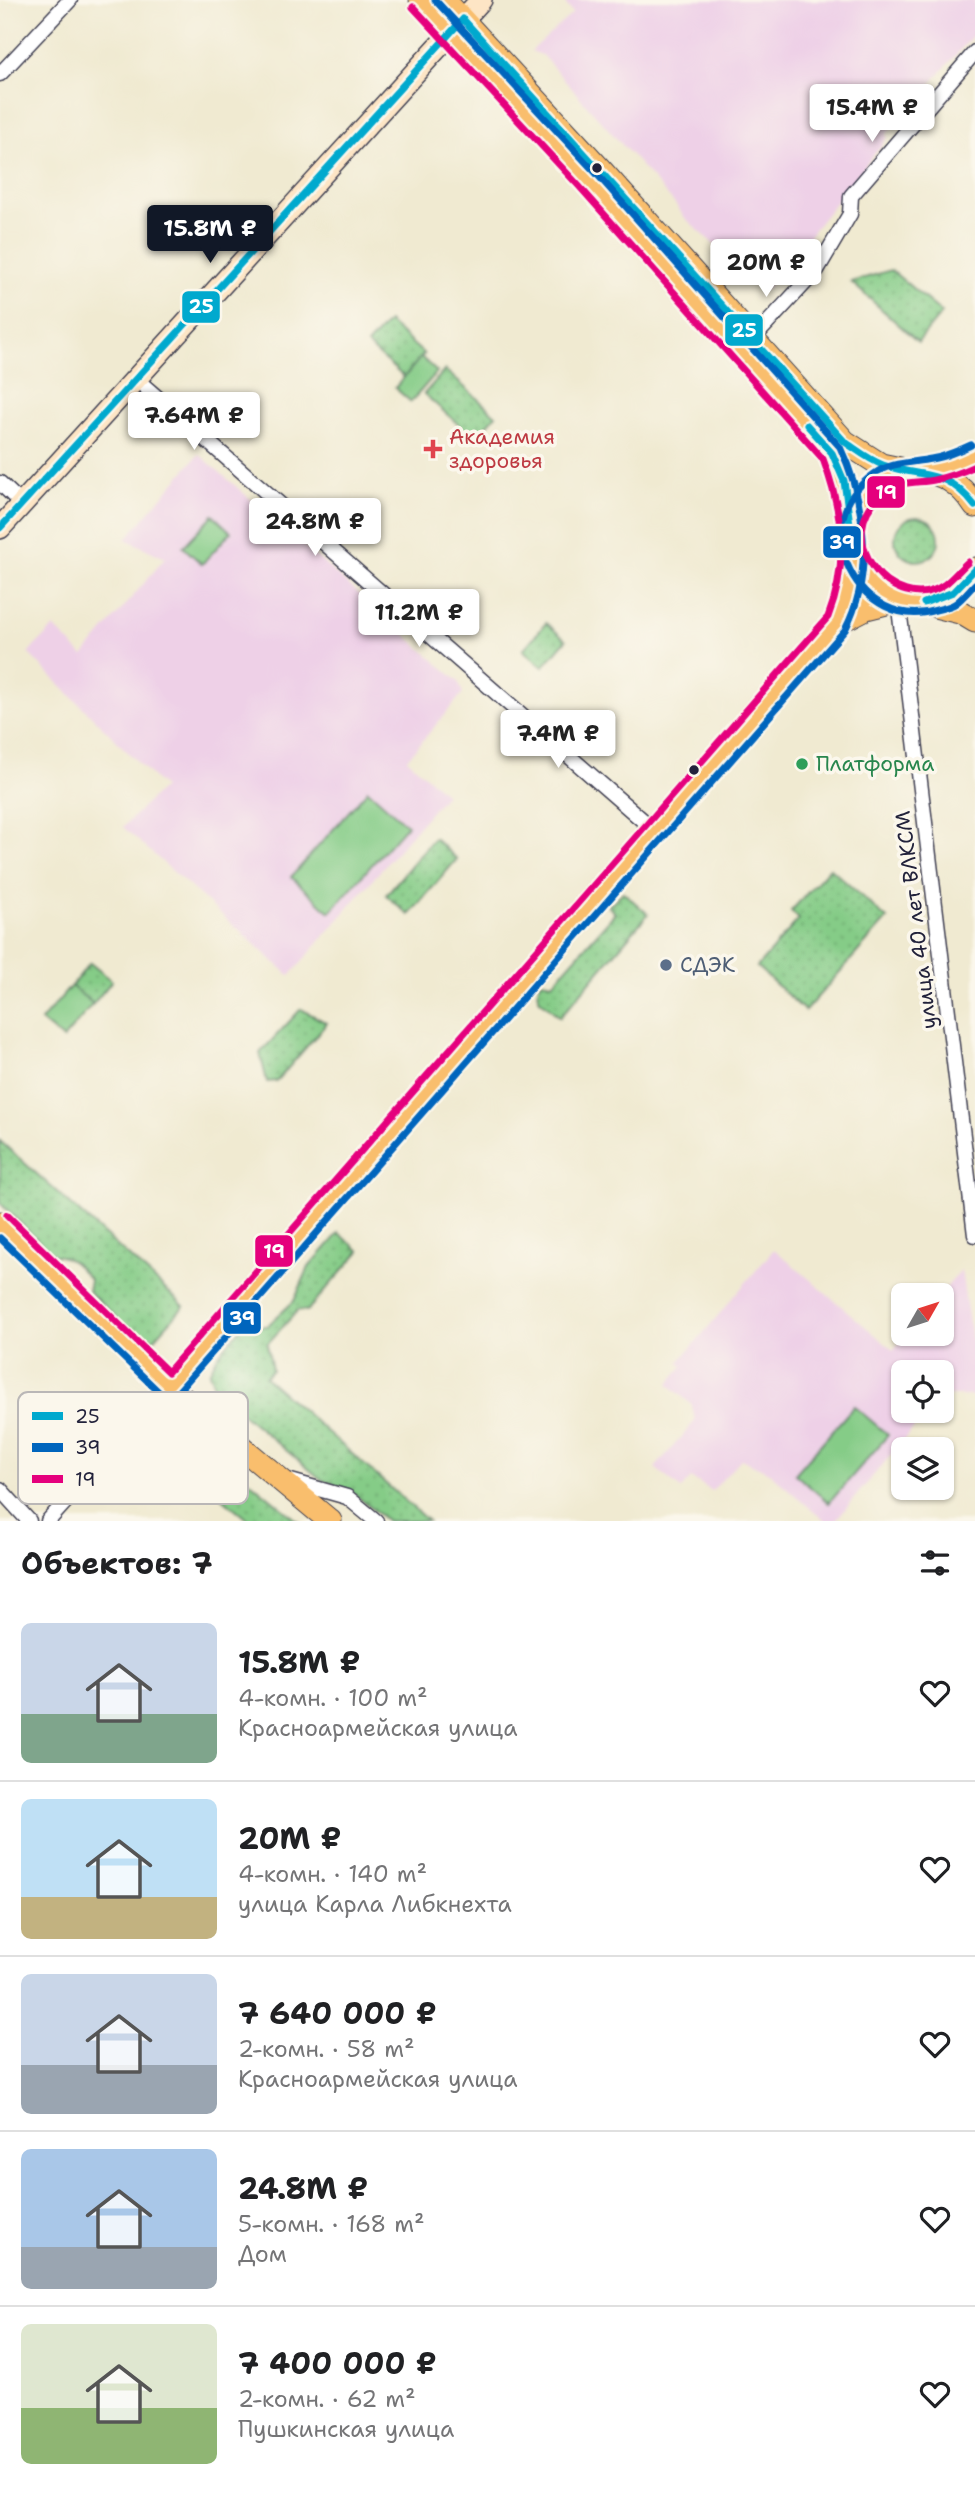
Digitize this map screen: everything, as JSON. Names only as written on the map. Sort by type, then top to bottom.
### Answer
[{"type":"main road","points":[[421,0],[457,25],[755,354],[845,442],[881,465],[936,474],[959,486],[975,506]]},
{"type":"main road","points":[[444,0],[457,25]]},
{"type":"main road","points":[[755,354],[832,453],[844,481],[854,556],[870,584],[886,596],[960,612],[975,621]]},
{"type":"main road","points":[[851,531],[854,518],[866,495],[886,479],[950,466],[975,455]]},
{"type":"main road","points":[[169,1387],[836,623],[847,599],[854,556]]},
{"type":"main road","points":[[924,603],[948,596],[959,588],[975,569]]},
{"type":"main road","points":[[836,623],[866,608],[898,600]]},
{"type":"main road","points":[[0,1223],[175,1392]]},
{"type":"main road","points":[[248,1453],[330,1521]]},
{"type":"street","points":[[0,74],[70,0]]},
{"type":"street","points":[[0,528],[481,0]]},
{"type":"street","points":[[755,354],[817,270],[850,214],[851,196],[975,52]]},
{"type":"street","points":[[136,379],[655,831]]},
{"type":"street","points":[[0,483],[22,504]]},
{"type":"street","name":"улица 40 лет ВЛКСМ","points":[[898,600],[975,1235]]},
{"type":"street","points":[[164,1392],[169,1387]]},
{"type":"street","points":[[277,1477],[346,1497],[376,1521]]},
{"type":"street","points":[[0,1489],[29,1521]]},
{"type":"street","points":[[48,1521],[63,1504]]},
{"type":"shaded area","points":[[562,0],[975,0],[975,33],[886,135],[888,137],[765,291],[684,217],[542,55],[531,51],[573,13]]},
{"type":"shaded area","points":[[199,454],[458,681],[463,693],[407,759],[446,794],[290,976],[123,827],[163,787],[28,653],[54,627],[83,656],[165,558],[126,539]]},
{"type":"shaded area","points":[[774,1249],[893,1350],[896,1346],[954,1346],[954,1283],[950,1283],[961,1270],[975,1362],[975,1396],[954,1396],[954,1360],[891,1360],[891,1423],[918,1423],[906,1437],[891,1437],[891,1455],[835,1521],[825,1521],[767,1471],[741,1459],[712,1491],[691,1478],[681,1489],[655,1468],[695,1421],[692,1405],[668,1384],[683,1366],[679,1362]]},
{"type":"green space","points":[[891,270],[942,313],[918,342],[851,282]]},
{"type":"green space","points":[[388,322],[424,354],[404,377],[367,345]]},
{"type":"green space","points":[[421,357],[437,372],[411,402],[395,388]]},
{"type":"green space","points":[[445,370],[496,415],[475,439],[424,394]]},
{"type":"green space","points":[[213,515],[231,532],[202,564],[183,547]]},
{"type":"green space","points":[[917,517],[926,518],[933,523],[938,530],[938,548],[933,555],[926,560],[917,561],[908,560],[901,555],[896,548],[895,539],[896,530],[901,523],[908,518]]},
{"type":"green space","points":[[546,623],[566,640],[543,667],[523,650]]},
{"type":"green space","points":[[368,790],[407,825],[330,912],[291,877]]},
{"type":"green space","points":[[434,838],[457,859],[409,915],[386,895]]},
{"type":"green space","points":[[830,868],[887,919],[805,1011],[757,967],[799,919],[791,911]]},
{"type":"green space","points":[[623,892],[648,914],[560,1017],[539,999],[538,988],[542,981],[553,983],[615,913],[608,906]]},
{"type":"green space","points":[[90,963],[112,981],[93,1004],[71,986]]},
{"type":"green space","points":[[71,986],[93,1004],[63,1039],[41,1021]]},
{"type":"green space","points":[[301,1009],[327,1023],[277,1081],[267,1082],[260,1053]]},
{"type":"green space","points":[[0,1141],[184,1306],[147,1347],[88,1291],[90,1280],[78,1267],[70,1260],[53,1255],[0,1203]]},
{"type":"green space","points":[[339,1233],[360,1251],[307,1311],[298,1310],[267,1344],[272,1370],[265,1377],[428,1521],[387,1521],[352,1492],[322,1480],[248,1419],[248,1392],[217,1392],[209,1373],[218,1355],[247,1321],[253,1326],[267,1326],[294,1301],[309,1267]]},
{"type":"green space","points":[[854,1406],[888,1435],[829,1503],[795,1474]]},
{"type":"green space","points":[[248,1480],[298,1521],[250,1521],[230,1504],[248,1504]]},
{"type":"transit line","name":"39","points":[[178,1392],[845,630],[860,586],[863,562],[861,515],[849,468],[840,447],[595,172],[435,0]]},
{"type":"transit line","name":"19","points":[[7,1215],[168,1372],[828,617],[835,597],[841,538],[835,499],[823,459],[579,186],[413,7]]},
{"type":"transit line","name":"25","points":[[0,528],[463,19],[845,442],[883,465],[933,476],[954,485],[975,506]]},
{"type":"transit line","name":"25","points":[[807,425],[832,453],[844,481],[851,531]]},
{"type":"transit line","name":"39","points":[[971,445],[941,457],[894,465],[874,474],[853,495],[842,520],[842,546],[850,570],[865,591],[885,606],[909,613],[952,606],[975,584]]},
{"type":"transit line","name":"19","points":[[968,562],[945,584],[926,592],[906,591],[888,582],[873,567],[864,548],[862,528],[870,508],[893,487],[939,479],[975,466]]},
{"type":"transit line","name":"25","points":[[924,603],[953,592],[975,569]]},
{"type":"transit line","name":"39","points":[[0,1238],[159,1392]]},
{"type":"place","name":"Академия здоровья","points":[[433,449]]},
{"type":"place","name":"Платформа","points":[[802,764]]},
{"type":"place","name":"СДЭК","points":[[666,965]]}]
